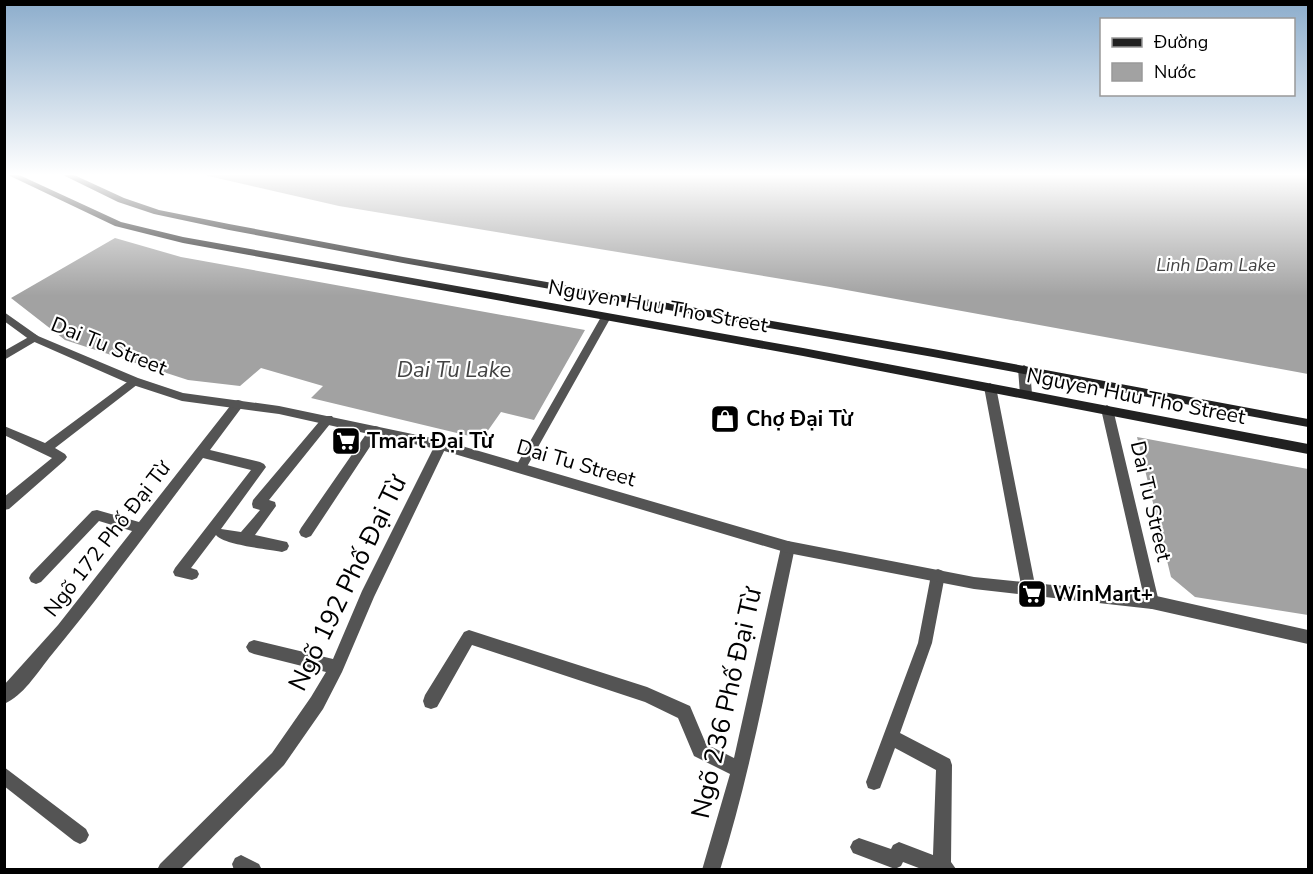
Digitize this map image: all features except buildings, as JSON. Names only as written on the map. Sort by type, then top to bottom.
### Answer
[{"type":"main road","name":"Nguyen Huu Tho Street","points":[[98,215],[118,224],[183,240],[990,387],[1308,449]]},
{"type":"main road","name":"Nguyen Huu Tho Street","points":[[166,215],[403,260],[659,303],[1024,369],[1308,423]]},
{"type":"street","name":"Dai Tu Street","points":[[4,315],[34,338],[134,381],[182,397],[328,419],[441,445],[788,547],[938,574],[974,583],[1152,602],[1308,637]]},
{"type":"street","points":[[520,469],[606,317]]},
{"type":"street","points":[[4,356],[34,338]]},
{"type":"street","points":[[1024,369],[1026,394]]},
{"type":"street","points":[[46,449],[134,381]]},
{"type":"street","points":[[990,387],[1029,590]]},
{"type":"street","name":"Ngõ 172 Phố Đại Từ","points":[[4,696],[20,682],[63,630],[238,404]]},
{"type":"street","name":"Dai Tu Street","points":[[1107,410],[1152,602]]},
{"type":"street","points":[[244,539],[270,506],[258,504],[328,419]]},
{"type":"street","points":[[306,532],[375,429]]},
{"type":"street","points":[[4,430],[61,458],[4,505]]},
{"type":"street","name":"Ngõ 192 Phố Đại Từ","points":[[166,870],[278,759],[316,703],[338,667],[367,596],[441,445]]},
{"type":"street","points":[[192,574],[180,572],[261,467],[200,452]]},
{"type":"street","points":[[36,578],[97,515],[142,529]]},
{"type":"street","points":[[222,534],[282,546]]},
{"type":"street","name":"Ngõ 236 Phố Đại Từ","points":[[711,870],[740,770],[788,547]]},
{"type":"street","points":[[874,782],[926,643],[938,574]]},
{"type":"street","points":[[431,701],[469,637],[647,695],[684,712],[700,750],[740,770]]},
{"type":"street","points":[[254,647],[338,667]]},
{"type":"street","points":[[859,848],[895,860],[898,851],[945,868],[944,765],[891,737]]},
{"type":"street","points":[[4,775],[80,835]]},
{"type":"water","name":"Linh Dam Lake","points":[[392,215],[1308,215],[1308,374],[830,287]]},
{"type":"water","name":"Dai Tu Lake","points":[[115,238],[181,257],[585,330],[534,420],[501,412],[482,439],[311,398],[323,386],[261,368],[240,386],[188,380],[65,340],[11,298]]},
{"type":"water","points":[[1137,437],[1308,469],[1308,615],[1195,597],[1171,577]]},
{"type":"place","name":"Chợ Đại Từ","points":[[725,419]]},
{"type":"place","name":"Tmart Đại Từ","points":[[346,441]]},
{"type":"place","name":"WinMart+","points":[[1032,594]]}]
